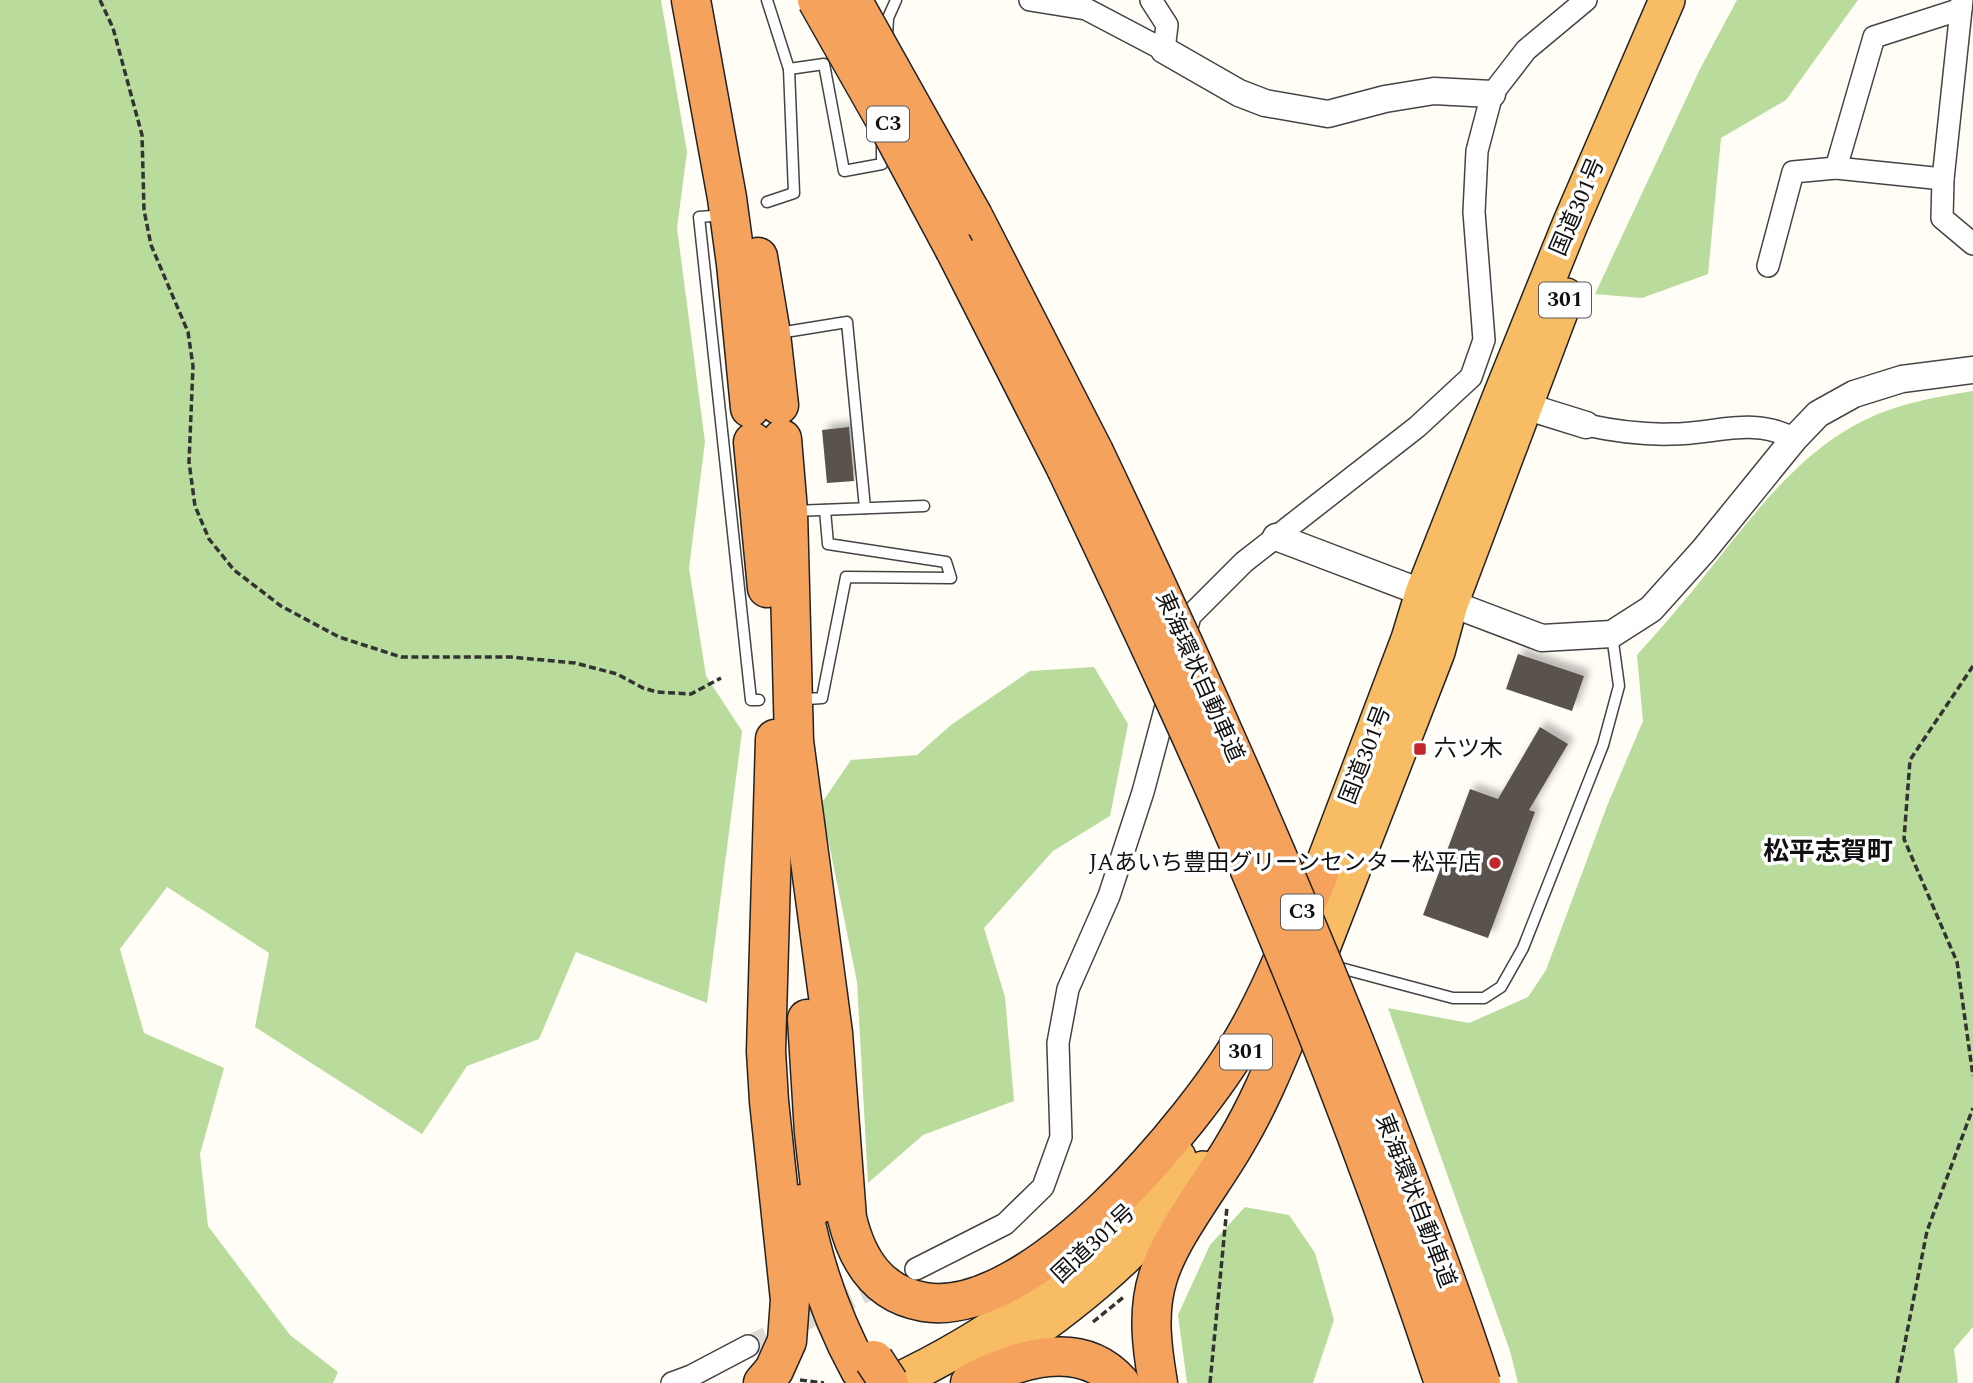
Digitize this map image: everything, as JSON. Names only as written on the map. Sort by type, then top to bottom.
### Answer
[{"type":"highway","points":[[691,0],[727,198],[736,264],[784,512],[785,741],[766,1051],[771,1128],[788,1274],[790,1322],[776,1381]]},
{"type":"highway","points":[[712,0],[771,334],[766,423]]},
{"type":"highway","name":"国道301号","points":[[952,1383],[1069,1305],[1158,1223],[1195,1181],[1222,1144],[1248,1103],[1298,1009],[1437,652],[1437,599],[1571,222],[1667,0]]},
{"type":"highway","name":"国道301号","points":[[877,1376],[980,1336],[1041,1294],[1124,1219],[1175,1161],[1221,1096],[1259,1027],[1292,950],[1409,639],[1437,599],[1525,405],[1580,259],[1691,0]]},
{"type":"highway","name":"東海環状自動車道","points":[[826,1],[973,216],[1080,460],[1126,593],[1255,883],[1377,1192],[1444,1383]]},
{"type":"highway","name":"東海環状自動車道","points":[[826,1],[955,250],[1080,460],[1217,715],[1284,867],[1407,1176],[1481,1383]]},
{"type":"highway","points":[[785,741],[833,1033],[847,1218],[852,1240],[860,1259],[872,1273],[902,1295],[921,1301],[938,1304],[958,1302],[997,1288],[1018,1276],[1074,1235],[1140,1175],[1205,1098],[1245,1036],[1319,874]]},
{"type":"highway","points":[[785,741],[821,1198],[839,1280],[877,1376]]},
{"type":"highway","points":[[1158,1383],[1151,1319],[1158,1276],[1174,1243],[1253,1112],[1298,1009]]},
{"type":"highway","points":[[970,1383],[1011,1365],[1051,1356],[1086,1360],[1101,1366],[1120,1383]]},
{"type":"street","points":[[1030,0],[1086,9],[1238,93],[1265,103],[1328,114],[1385,99],[1434,91],[1492,94]]},
{"type":"street","points":[[1151,0],[1167,25],[1164,50]]},
{"type":"street","points":[[916,1269],[1005,1224],[1043,1187],[1061,1137],[1058,1043],[1068,989],[1109,896],[1143,792],[1190,616],[1244,562],[1417,427],[1471,377],[1484,340],[1474,212],[1477,151],[1492,94],[1526,50],[1586,0]]},
{"type":"street","points":[[1836,168],[1874,37],[1961,5],[1943,179],[1942,218],[1973,244]]},
{"type":"street","points":[[1768,265],[1793,172],[1836,168],[1943,179]]},
{"type":"street","points":[[1276,537],[1542,638],[1612,634],[1651,609],[1818,414],[1854,394],[1902,379],[1973,370]]},
{"type":"street","points":[[1525,405],[1616,432],[1672,434],[1752,426],[1779,430],[1794,439]]},
{"type":"street","points":[[672,1383],[748,1346]]},
{"type":"lane","points":[[767,0],[789,69],[794,193],[767,202]]},
{"type":"lane","points":[[885,85],[888,18],[896,0]]},
{"type":"lane","points":[[789,69],[824,64],[844,171],[881,164],[884,98]]},
{"type":"lane","points":[[712,216],[699,217],[751,701],[759,700]]},
{"type":"lane","points":[[771,334],[847,322],[865,508]]},
{"type":"lane","points":[[784,512],[924,506]]},
{"type":"lane","points":[[784,512],[828,544],[946,562],[951,578],[846,577],[822,698],[807,699]]},
{"type":"lane","points":[[1317,961],[1453,998],[1484,998],[1501,987],[1523,948],[1603,744],[1619,686],[1612,634]]},
{"type":"path","points":[[100,0],[113,28],[142,135],[144,210],[151,245],[188,332],[193,366],[189,463],[195,506],[209,539],[234,570],[281,606],[339,637],[401,657],[511,657],[575,663],[617,674],[657,692],[691,694],[721,678]]},
{"type":"path","points":[[1973,666],[1910,760],[1904,838],[1957,962],[1973,1076]]},
{"type":"path","points":[[1897,1383],[1927,1231],[1973,1108]]},
{"type":"path","points":[[1210,1383],[1228,1198]]},
{"type":"path","points":[[1090,1324],[1130,1292]]},
{"type":"path","points":[[776,1381],[824,1383]]},
{"type":"green space","points":[[0,0],[661,0],[687,152],[677,228],[705,442],[689,568],[706,676],[742,731],[707,1003],[576,952],[539,1039],[467,1066],[422,1134],[255,1027],[269,953],[167,887],[120,949],[144,1033],[224,1068],[200,1154],[208,1226],[290,1335],[338,1372],[333,1383],[0,1383]]},
{"type":"green space","points":[[1737,0],[1858,0],[1786,100],[1721,138],[1708,274],[1642,298],[1595,294],[1700,69]]},
{"type":"green space","points":[[1973,391],[1973,1327],[1954,1349],[1958,1383],[1518,1383],[1510,1351],[1388,1008],[1469,1023],[1528,997],[1546,970],[1607,806],[1643,721],[1637,655],[1759,509],[1797,468],[1818,450],[1841,433],[1891,409]]},
{"type":"green space","points":[[1094,667],[1128,724],[1110,816],[1053,851],[984,928],[1005,997],[1014,1101],[923,1135],[868,1183],[857,982],[821,804],[851,760],[917,755],[951,725],[1030,671]]},
{"type":"green space","points":[[1245,1207],[1289,1215],[1315,1253],[1334,1320],[1313,1383],[1187,1383],[1178,1315],[1210,1245]]},
{"type":"building","points":[[849,427],[854,481],[827,483],[822,430]]},
{"type":"building","points":[[1518,654],[1584,676],[1572,711],[1506,689]]},
{"type":"building","points":[[1540,727],[1568,744],[1529,810],[1535,812],[1488,938],[1423,915],[1470,789],[1498,799]]},
{"type":"tunnel","points":[[748,1346],[889,1281]]},
{"type":"place","name":"六ツ木","points":[[1420,749]]},
{"type":"place","name":"JAあいち豊田グリーンセンター松平店","points":[[1495,863]]},
{"type":"district","name":"松平志賀町","points":[[1828,852]]}]
